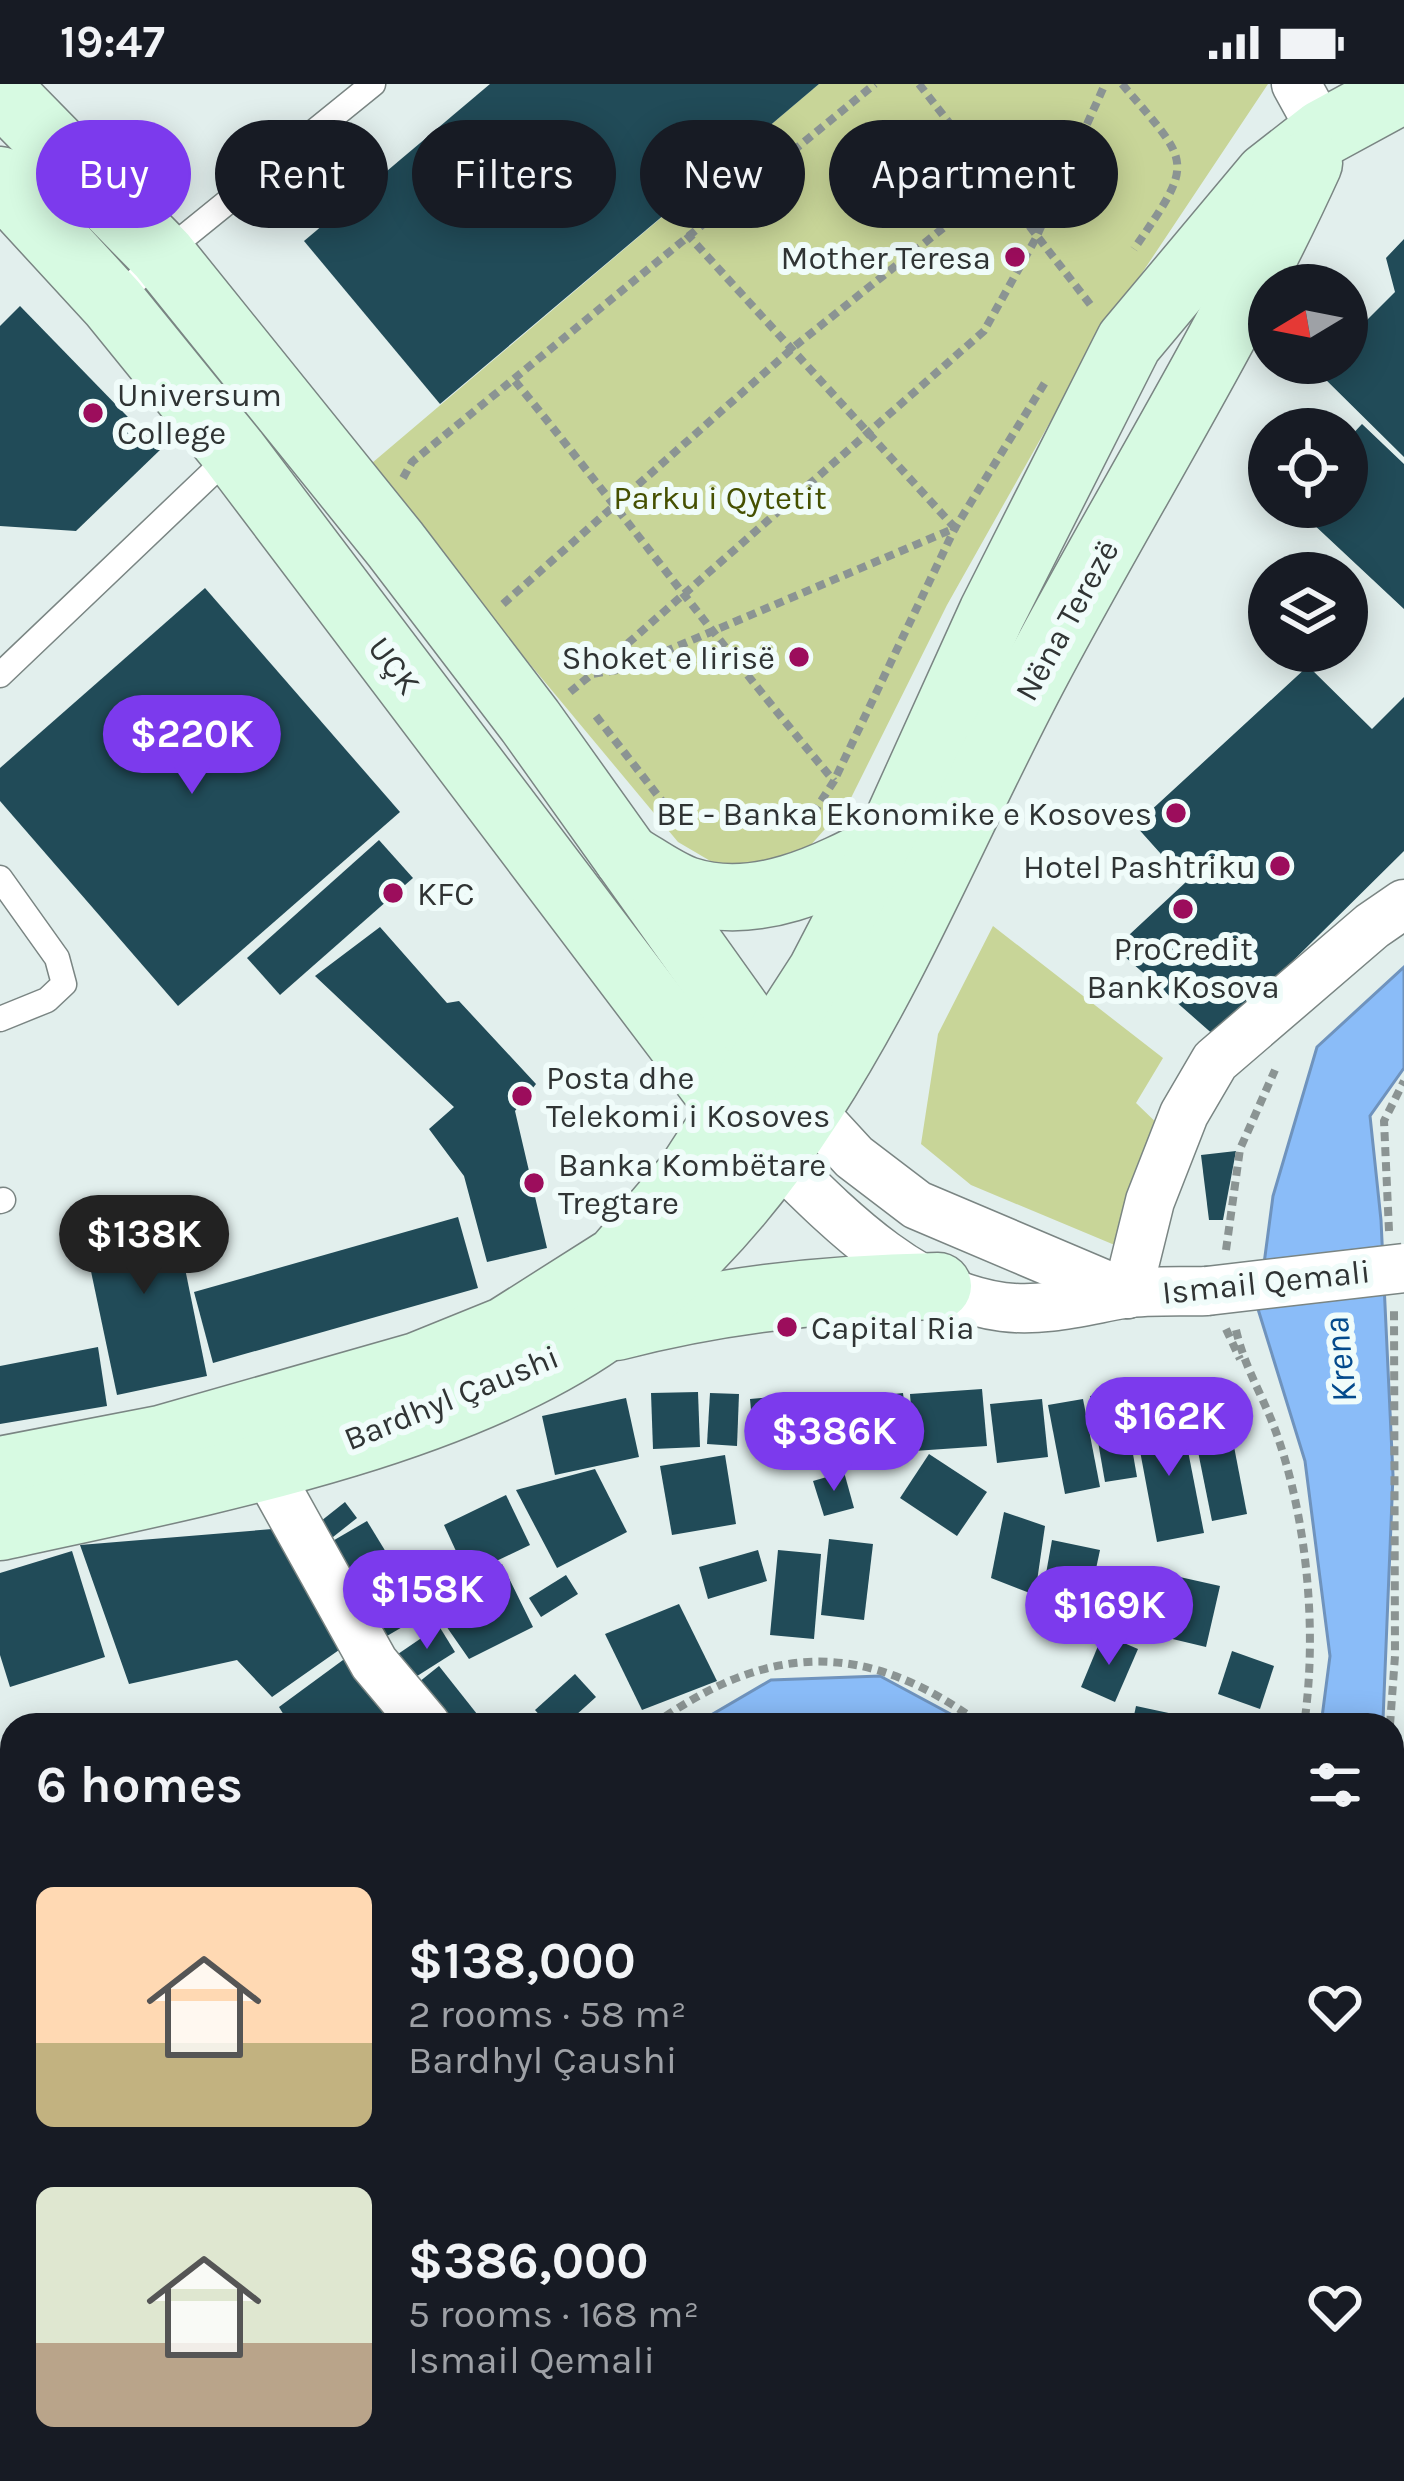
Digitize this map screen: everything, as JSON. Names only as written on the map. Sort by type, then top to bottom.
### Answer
[{"type":"main road","name":"Nëna Terezë","points":[[771,1108],[821,973],[886,845],[992,613],[1101,315],[1268,176],[1310,108],[1404,89]]},
{"type":"main road","points":[[0,90],[161,255],[530,721],[623,855],[771,1108]]},
{"type":"main road","name":"Nëna Terezë","points":[[771,1108],[871,1002],[1036,670],[1243,304],[1310,108]]},
{"type":"main road","name":"UÇK","points":[[0,180],[113,303],[771,1108]]},
{"type":"main road","points":[[623,855],[687,890],[742,897],[801,885],[886,845]]},
{"type":"main road","name":"Bardhyl Çaushi","points":[[0,1470],[256,1442],[454,1404],[545,1365],[601,1331],[650,1293],[733,1207],[771,1108]]},
{"type":"main road","name":"Bardhyl Çaushi","points":[[0,1527],[256,1442],[506,1330],[619,1258],[771,1108]]},
{"type":"main road","points":[[601,1331],[701,1304],[860,1287],[938,1286]]},
{"type":"street","points":[[1127,1294],[1150,1201],[1184,1114],[1215,1061],[1404,904]]},
{"type":"street","name":"Ismail Qemali","points":[[771,1108],[884,1255],[938,1286],[1001,1307],[1066,1306],[1127,1294],[1396,1272]]},
{"type":"street","name":"Ismail Qemali","points":[[771,1108],[854,1157],[916,1205],[1127,1294]]},
{"type":"street","points":[[256,1442],[374,1663],[416,1713]]},
{"type":"lane","points":[[113,303],[161,255],[373,84]]},
{"type":"lane","points":[[0,675],[234,452]]},
{"type":"lane","points":[[0,878],[57,958],[64,984],[47,1000],[0,1019]]},
{"type":"path","points":[[402,479],[412,462],[515,381],[686,233],[875,84]]},
{"type":"path","points":[[919,84],[946,120]]},
{"type":"path","points":[[530,721],[592,674],[984,331],[1036,238],[1105,84]]},
{"type":"path","points":[[1122,84],[1176,148],[1180,166],[1178,185],[1130,254]]},
{"type":"path","points":[[500,606],[794,346],[943,228]]},
{"type":"path","points":[[1028,228],[1101,315]]},
{"type":"path","points":[[686,233],[794,346],[955,528]]},
{"type":"path","points":[[799,837],[834,781],[955,528],[1056,363]]},
{"type":"path","points":[[515,381],[618,506],[707,631],[834,781]]},
{"type":"path","points":[[592,674],[624,669],[955,528]]},
{"type":"path","points":[[1391,1713],[1396,1272],[1384,1121],[1404,1081]]},
{"type":"path","points":[[675,1713],[763,1665],[816,1660],[875,1670],[966,1713]]},
{"type":"green space","name":"Parku i Qytetit","points":[[819,84],[1268,84],[1090,351],[947,605],[849,802],[809,847],[777,867],[724,869],[678,842],[490,616],[372,463],[649,228],[805,228],[805,120],[777,120]]},
{"type":"green space","points":[[993,926],[1163,1058],[1136,1103],[1166,1132],[1129,1251],[971,1185],[921,1144],[938,1034]]},
{"type":"water","name":"Krena","points":[[1404,967],[1404,1068],[1370,1116],[1381,1220],[1393,1475],[1383,1713],[1323,1713],[1330,1656],[1305,1461],[1258,1309],[1273,1196],[1317,1047]]},
{"type":"water","points":[[880,1676],[949,1713],[715,1713],[771,1680]]},
{"type":"building","points":[[490,84],[819,84],[776,120],[640,120],[640,228],[648,228],[440,404],[304,241],[319,228],[388,228],[388,170],[412,150],[412,228],[616,228],[616,120],[447,120]]},
{"type":"building","points":[[1404,239],[1404,457],[1368,421],[1368,408],[1354,408],[1330,384],[1368,384],[1368,319],[1395,292],[1386,258]]},
{"type":"building","points":[[20,306],[160,450],[76,531],[0,526],[0,326]]},
{"type":"building","points":[[1368,430],[1404,464],[1404,609],[1368,575],[1368,552],[1343,552],[1317,528],[1368,528]]},
{"type":"building","points":[[205,588],[400,812],[178,1006],[0,801],[0,768]]},
{"type":"building","name":"Hotel Pashtriku","points":[[1301,672],[1314,672],[1372,729],[1404,697],[1404,851],[1216,1037],[1115,948],[1186,882],[1135,825]]},
{"type":"building","points":[[379,840],[413,878],[280,995],[247,958]]},
{"type":"building","points":[[380,927],[447,1003],[459,1001],[536,1084],[515,1111],[547,1248],[487,1262],[464,1176],[429,1129],[454,1107],[315,976]]},
{"type":"building","points":[[1236,1151],[1223,1220],[1209,1220],[1201,1155]]},
{"type":"building","points":[[171,1200],[207,1376],[117,1395],[80,1219]]},
{"type":"building","points":[[458,1217],[478,1288],[213,1363],[194,1292]]},
{"type":"building","points":[[98,1347],[107,1406],[0,1424],[0,1366]]},
{"type":"building","points":[[982,1389],[987,1446],[914,1451],[910,1394]]},
{"type":"building","points":[[1122,1391],[1137,1477],[1105,1482],[1090,1396]]},
{"type":"building","points":[[698,1392],[700,1447],[653,1449],[651,1393]]},
{"type":"building","points":[[710,1393],[739,1394],[737,1446],[707,1444]]},
{"type":"building","points":[[903,1393],[910,1450],[865,1455],[858,1398]]},
{"type":"building","points":[[782,1396],[787,1453],[755,1455],[750,1399]]},
{"type":"building","points":[[808,1397],[816,1454],[799,1456],[791,1399]]},
{"type":"building","points":[[626,1398],[639,1457],[555,1475],[542,1416]]},
{"type":"building","points":[[1042,1399],[1048,1457],[997,1463],[990,1404]]},
{"type":"building","points":[[1083,1399],[1100,1487],[1065,1494],[1048,1405]]},
{"type":"building","points":[[1226,1405],[1247,1514],[1212,1521],[1190,1412]]},
{"type":"building","points":[[1181,1415],[1204,1533],[1157,1542],[1135,1424]]},
{"type":"building","points":[[929,1454],[987,1492],[957,1536],[900,1498]]},
{"type":"building","points":[[725,1455],[736,1524],[672,1535],[660,1466]]},
{"type":"building","points":[[595,1469],[627,1532],[557,1568],[516,1490]]},
{"type":"building","points":[[844,1472],[854,1508],[824,1516],[813,1481]]},
{"type":"building","points":[[506,1495],[530,1545],[467,1575],[444,1525]]},
{"type":"building","points":[[345,1502],[357,1518],[328,1541],[316,1525]]},
{"type":"building","points":[[1004,1512],[1045,1526],[1035,1595],[991,1578]]},
{"type":"building","points":[[367,1521],[403,1580],[359,1606],[324,1546]]},
{"type":"building","points":[[285,1528],[349,1643],[272,1697],[237,1660],[129,1684],[80,1545]]},
{"type":"building","points":[[829,1539],[873,1544],[864,1620],[821,1615]]},
{"type":"building","points":[[1052,1540],[1100,1550],[1087,1611],[1042,1596]]},
{"type":"building","points":[[758,1550],[767,1581],[708,1599],[699,1567]]},
{"type":"building","points":[[778,1550],[821,1554],[814,1639],[770,1635]]},
{"type":"building","points":[[72,1551],[105,1657],[10,1687],[0,1655],[0,1573]]},
{"type":"building","points":[[502,1564],[533,1627],[469,1659],[444,1623],[482,1603],[473,1578]]},
{"type":"building","points":[[1153,1571],[1220,1586],[1206,1647],[1139,1631]]},
{"type":"building","points":[[566,1575],[578,1594],[541,1617],[529,1598]]},
{"type":"building","points":[[406,1587],[423,1615],[380,1640],[363,1612]]},
{"type":"building","points":[[679,1604],[717,1681],[642,1710],[605,1634]]},
{"type":"building","points":[[439,1626],[455,1652],[414,1678],[398,1654]]},
{"type":"building","points":[[1103,1634],[1138,1649],[1115,1702],[1081,1687]]},
{"type":"building","points":[[358,1649],[407,1713],[283,1713],[279,1707]]},
{"type":"building","points":[[1232,1651],[1274,1666],[1260,1709],[1218,1694]]},
{"type":"building","points":[[439,1666],[476,1713],[436,1713],[414,1686]]},
{"type":"building","points":[[575,1674],[596,1697],[578,1713],[535,1710]]},
{"type":"building","points":[[1136,1706],[1169,1713],[1135,1713]]},
{"type":"place","name":"Mother Teresa","points":[[1015,257]]},
{"type":"place","name":"Universum College","points":[[93,413]]},
{"type":"place","name":"Shoket e lirisë","points":[[799,657]]},
{"type":"place","name":"BE - Banka Ekonomike e Kosoves","points":[[1176,813]]},
{"type":"place","name":"Hotel Pashtriku","points":[[1280,866]]},
{"type":"place","name":"KFC","points":[[393,893]]},
{"type":"place","name":"ProCredit Bank Kosova","points":[[1183,909]]},
{"type":"place","name":"Posta dhe Telekomi i Kosoves","points":[[522,1096]]},
{"type":"place","name":"Banka Kombëtare Tregtare","points":[[534,1183]]},
{"type":"place","name":"Capital Ria","points":[[787,1327]]}]
